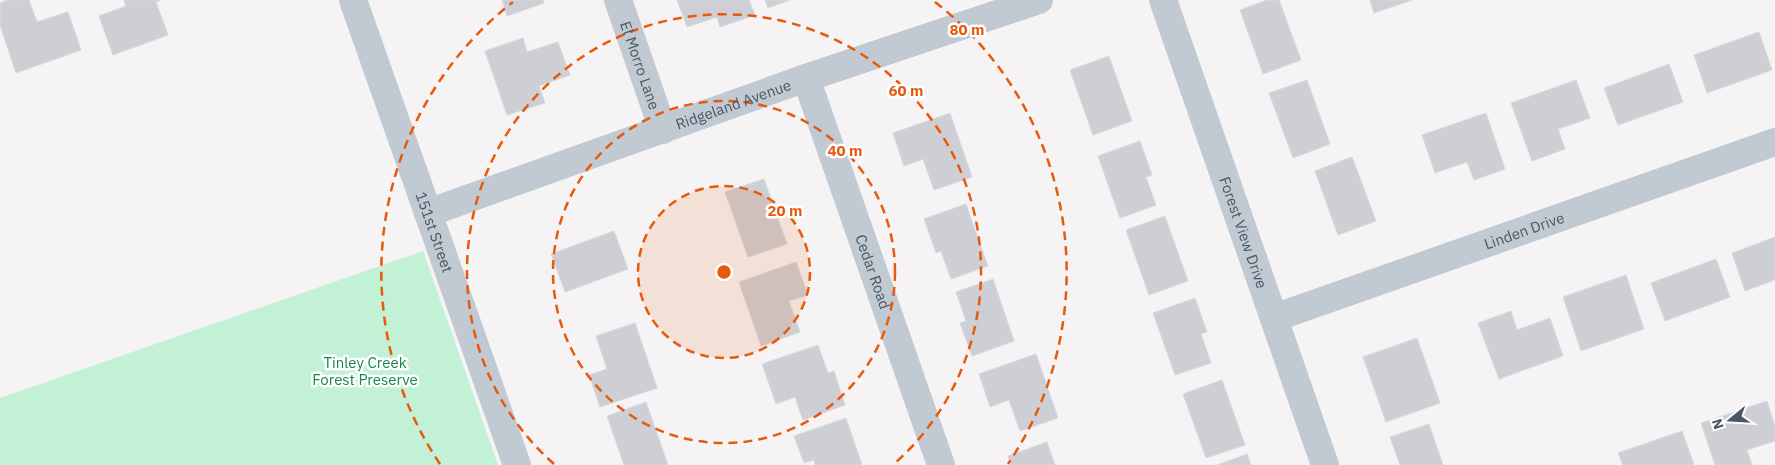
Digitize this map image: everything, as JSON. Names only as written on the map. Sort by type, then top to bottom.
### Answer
[{"type":"street","name":"151st Street","points":[[353,0],[517,465]]},
{"type":"street","name":"El Morro Lane","points":[[618,0],[663,130]]},
{"type":"street","name":"Ridgeland Avenue","points":[[428,213],[806,78],[1039,0]]},
{"type":"street","name":"Forest View Drive","points":[[1163,0],[1325,465]]},
{"type":"street","name":"Cedar Road","points":[[806,78],[941,465]]},
{"type":"street","name":"Linden Drive","points":[[1274,318],[1775,142]]},
{"type":"green space","name":"Tinley Creek Forest Preserve","points":[[423,251],[498,465],[0,465],[0,398]]},
{"type":"building","points":[[7,0],[29,0],[37,22],[68,12],[81,50],[16,73],[0,25],[0,3]]},
{"type":"building","points":[[124,0],[161,0],[156,2],[168,35],[113,55],[99,16],[126,6]]},
{"type":"building","points":[[502,0],[543,0],[544,3],[507,16]]},
{"type":"building","points":[[677,0],[749,0],[755,15],[720,27],[717,17],[687,27]]},
{"type":"building","points":[[765,0],[790,0],[768,8]]},
{"type":"building","points":[[1267,0],[1279,0],[1301,60],[1263,74],[1240,10]]},
{"type":"building","points":[[1370,0],[1412,0],[1374,13]]},
{"type":"building","points":[[1759,32],[1772,70],[1707,93],[1694,55]]},
{"type":"building","points":[[523,38],[527,52],[558,42],[570,75],[539,86],[545,103],[507,115],[485,51]]},
{"type":"building","points":[[1109,56],[1132,121],[1093,135],[1070,70]]},
{"type":"building","points":[[1669,64],[1683,102],[1618,125],[1604,88]]},
{"type":"building","points":[[1307,80],[1330,144],[1293,158],[1269,93]]},
{"type":"building","points":[[1576,80],[1590,118],[1558,129],[1565,149],[1532,161],[1511,103]]},
{"type":"building","points":[[950,113],[972,177],[934,190],[923,159],[904,166],[893,133]]},
{"type":"building","points":[[1486,113],[1505,169],[1474,180],[1467,162],[1435,173],[1422,135]]},
{"type":"building","points":[[1140,141],[1152,175],[1146,177],[1156,205],[1120,218],[1098,156]]},
{"type":"building","points":[[1352,157],[1376,221],[1338,235],[1315,171]]},
{"type":"building","points":[[764,179],[787,244],[748,257],[725,192]]},
{"type":"building","points":[[966,204],[988,266],[951,279],[941,251],[936,253],[924,219]]},
{"type":"building","points":[[1165,216],[1188,281],[1149,295],[1126,230]]},
{"type":"building","points":[[614,231],[628,269],[565,292],[551,254]]},
{"type":"building","points":[[1775,237],[1775,280],[1745,291],[1732,253]]},
{"type":"building","points":[[1716,259],[1730,297],[1665,321],[1651,283]]},
{"type":"building","points":[[796,262],[808,295],[789,301],[800,332],[761,346],[739,282]]},
{"type":"building","points":[[1626,275],[1644,329],[1581,351],[1563,297]]},
{"type":"building","points":[[993,279],[1014,341],[972,356],[960,323],[966,321],[956,292]]},
{"type":"building","points":[[1195,298],[1207,332],[1201,334],[1211,363],[1175,375],[1153,313]]},
{"type":"building","points":[[1511,311],[1517,330],[1550,318],[1563,356],[1499,379],[1478,323]]},
{"type":"building","points":[[635,323],[657,388],[600,407],[589,375],[607,369],[596,336]]},
{"type":"building","points":[[1417,338],[1440,403],[1386,422],[1363,357]]},
{"type":"building","points":[[818,345],[828,373],[834,371],[845,405],[803,420],[795,397],[776,404],[762,364]]},
{"type":"building","points":[[1036,354],[1058,418],[1020,431],[1009,400],[990,407],[979,374]]},
{"type":"building","points":[[1222,380],[1245,445],[1206,458],[1183,394]]},
{"type":"building","points":[[1767,401],[1775,426],[1775,441],[1747,450],[1752,465],[1715,465],[1701,423]]},
{"type":"building","points":[[646,402],[668,465],[624,465],[607,416]]},
{"type":"building","points":[[846,418],[862,465],[815,465],[814,460],[804,463],[794,436]]},
{"type":"building","points":[[1429,424],[1443,465],[1400,465],[1390,437]]},
{"type":"building","points":[[1682,431],[1694,465],[1623,465],[1618,453]]},
{"type":"building","points":[[1047,442],[1055,465],[1011,465],[1008,456]]},
{"type":"building","points":[[1247,454],[1251,465],[1217,465]]}]
